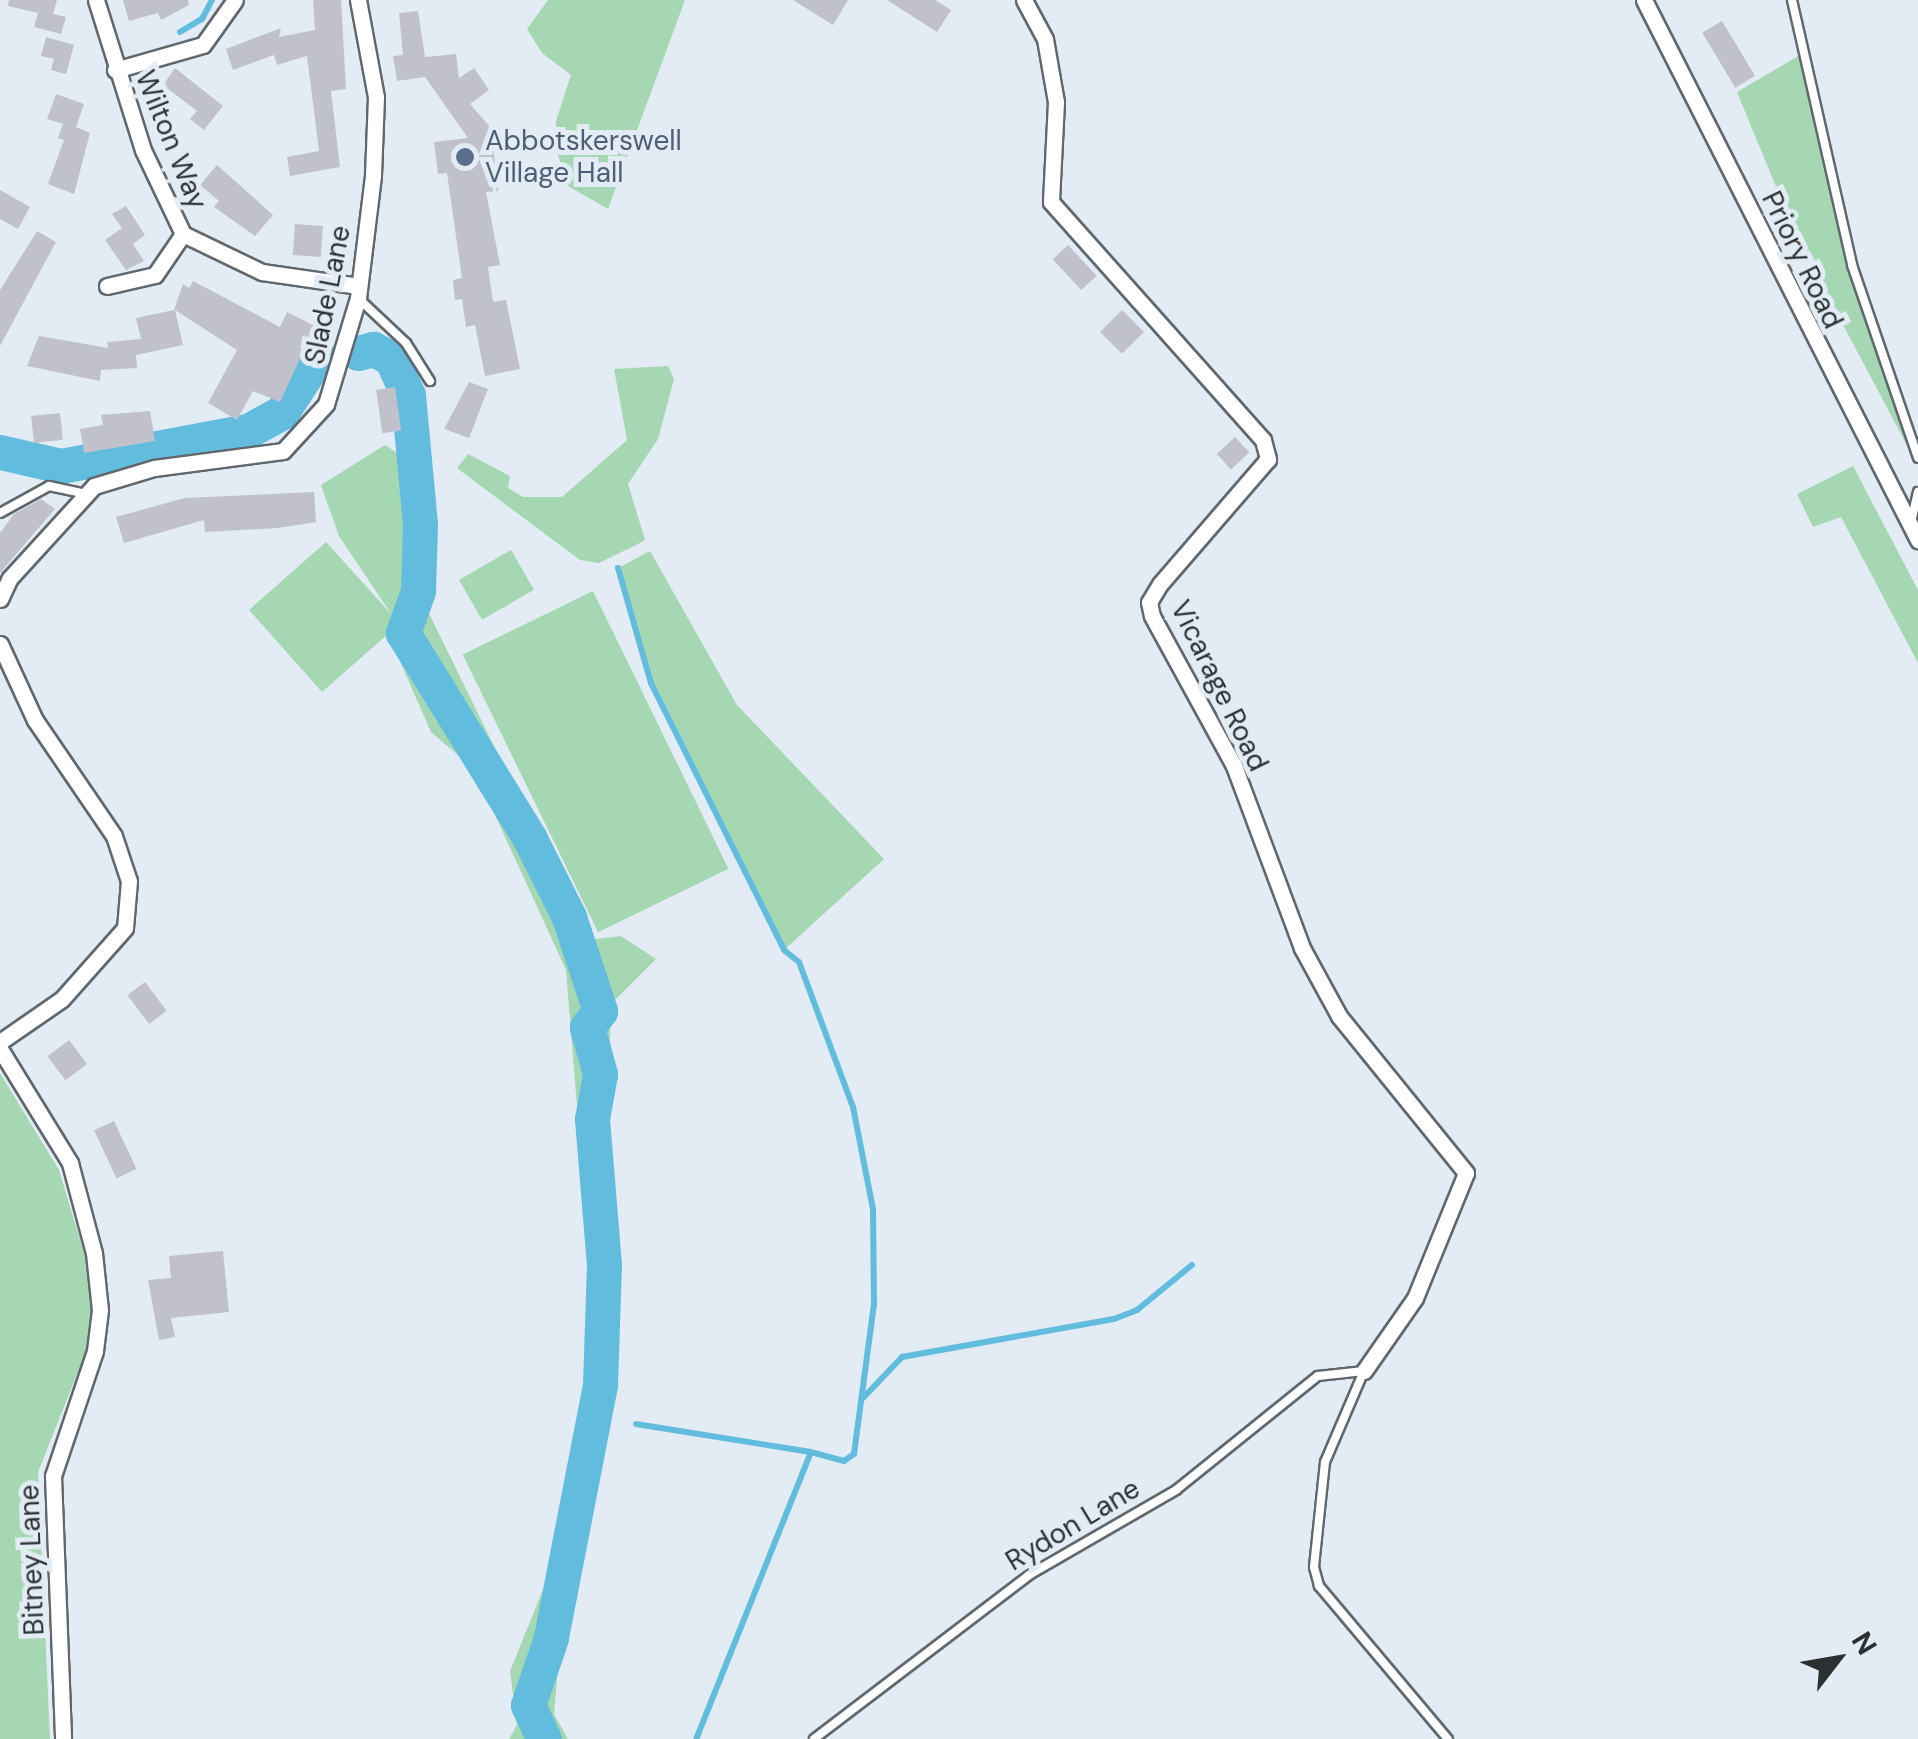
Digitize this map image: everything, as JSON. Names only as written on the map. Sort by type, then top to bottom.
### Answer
[{"type":"street","name":"Wilton Way","points":[[96,0],[116,70],[183,234],[262,272],[359,292]]},
{"type":"street","points":[[116,70],[203,45],[235,0]]},
{"type":"street","name":"Slade Lane","points":[[91,490],[154,468],[282,451],[336,387],[359,292],[376,114],[358,0]]},
{"type":"street","name":"Vicarage Road","points":[[1024,0],[1044,39],[1056,102],[1051,202],[1263,440],[1268,459],[1160,584],[1149,602],[1152,616],[1234,766],[1302,948],[1339,1016],[1466,1173],[1415,1298],[1364,1372]]},
{"type":"street","name":"Priory Road","points":[[1644,0],[1914,533]]},
{"type":"street","points":[[107,286],[155,275],[183,234]]},
{"type":"street","points":[[0,598],[10,578],[91,490]]},
{"type":"street","points":[[0,644],[34,720],[114,836],[129,894],[125,928],[94,965],[62,999],[0,1046]]},
{"type":"street","name":"Bitney Lane","points":[[0,1046],[70,1163],[94,1253],[100,1310],[95,1351],[53,1476],[64,1739]]},
{"type":"lane","points":[[1792,0],[1852,265],[1918,458]]},
{"type":"lane","points":[[359,292],[406,344],[430,380]]},
{"type":"lane","points":[[0,513],[49,486],[91,490]]},
{"type":"lane","points":[[1914,533],[1918,492]]},
{"type":"lane","points":[[1364,1372],[1325,1462],[1314,1567],[1319,1586],[1448,1739]]},
{"type":"lane","name":"Rydon Lane","points":[[814,1739],[1029,1576],[1176,1490],[1318,1376],[1364,1372]]},
{"type":"green space","points":[[548,0],[685,0],[608,209],[568,186],[557,152],[556,121],[571,75],[542,53],[527,29]]},
{"type":"green space","points":[[1805,52],[1852,265],[1918,466],[1798,240],[1737,92]]},
{"type":"green space","points":[[668,366],[674,379],[658,439],[628,484],[645,540],[599,563],[580,560],[457,468],[468,454],[510,476],[508,488],[523,497],[562,497],[627,440],[614,369]]},
{"type":"green space","points":[[385,445],[412,463],[418,591],[589,940],[621,936],[656,959],[611,1004],[606,1195],[616,1331],[610,1420],[561,1635],[554,1714],[568,1739],[509,1739],[517,1725],[510,1671],[555,1560],[597,1356],[566,970],[474,769],[431,732],[388,634],[322,692],[249,610],[326,542],[392,615],[339,536],[321,485]]},
{"type":"green space","points":[[1853,466],[1918,590],[1918,663],[1841,517],[1813,527],[1797,494]]},
{"type":"green space","points":[[511,550],[534,590],[482,620],[459,580]]},
{"type":"green space","points":[[650,551],[737,705],[884,859],[784,950],[651,683],[618,568]]},
{"type":"green space","points":[[593,591],[728,869],[598,932],[463,655]]},
{"type":"green space","points":[[0,1073],[59,1170],[90,1273],[93,1311],[87,1349],[38,1472],[50,1739],[0,1739]]},
{"type":"building","points":[[9,0],[57,0],[53,14],[66,17],[61,34],[34,27],[38,13],[8,6]]},
{"type":"building","points":[[123,0],[188,0],[189,5],[161,20],[158,13],[129,21]]},
{"type":"building","points":[[313,0],[341,0],[346,89],[331,91],[340,167],[290,176],[287,157],[319,151],[307,56],[277,65],[274,55],[233,70],[226,49],[281,28],[279,37],[315,30]]},
{"type":"building","points":[[793,0],[848,0],[833,25]]},
{"type":"building","points":[[887,0],[935,0],[951,10],[937,32]]},
{"type":"building","points":[[418,11],[425,57],[456,54],[459,78],[474,68],[489,90],[470,104],[491,128],[498,191],[486,192],[500,265],[488,267],[493,302],[506,300],[520,369],[485,376],[475,325],[466,327],[462,299],[455,300],[453,280],[462,278],[447,173],[438,174],[434,142],[468,138],[425,77],[397,81],[393,56],[403,55],[399,13]]},
{"type":"building","points":[[1722,21],[1755,76],[1735,88],[1702,33]]},
{"type":"building","points":[[46,37],[74,45],[66,74],[51,70],[54,59],[41,56]]},
{"type":"building","points":[[175,68],[223,106],[204,130],[190,119],[197,111],[163,85]]},
{"type":"building","points":[[56,94],[84,104],[76,127],[90,133],[74,194],[48,184],[64,140],[58,138],[63,124],[47,119]]},
{"type":"building","points":[[217,165],[273,215],[255,236],[214,207],[219,201],[200,185]]},
{"type":"building","points":[[0,190],[30,207],[18,229],[0,219]]},
{"type":"building","points":[[126,206],[145,235],[133,244],[144,261],[126,270],[105,240],[122,228],[112,214]]},
{"type":"building","points":[[295,224],[323,226],[321,257],[293,255]]},
{"type":"building","points":[[37,231],[56,242],[0,346],[0,290]]},
{"type":"building","points":[[1068,245],[1097,276],[1081,290],[1053,259]]},
{"type":"building","points":[[193,281],[280,327],[287,312],[315,326],[280,402],[253,391],[237,420],[208,403],[237,350],[175,310],[183,345],[136,355],[137,368],[101,370],[100,381],[27,366],[39,336],[108,348],[107,342],[141,339],[136,318],[174,310],[183,284],[189,288]]},
{"type":"building","points":[[1122,310],[1144,332],[1122,354],[1100,332]]},
{"type":"building","points":[[469,382],[488,389],[469,438],[444,429]]},
{"type":"building","points":[[395,387],[401,431],[382,433],[376,390]]},
{"type":"building","points":[[150,411],[155,441],[84,453],[80,429],[103,425],[101,415]]},
{"type":"building","points":[[60,413],[63,440],[34,443],[31,416]]},
{"type":"building","points":[[1235,437],[1249,452],[1231,469],[1217,454]]},
{"type":"building","points":[[314,492],[316,522],[278,528],[205,532],[204,520],[124,543],[116,517],[185,498]]},
{"type":"building","points":[[41,499],[55,509],[0,573],[0,533],[14,514]]},
{"type":"building","points":[[145,982],[167,1011],[149,1024],[127,995]]},
{"type":"building","points":[[69,1040],[87,1064],[65,1080],[47,1056]]},
{"type":"building","points":[[114,1121],[136,1169],[116,1178],[94,1130]]},
{"type":"building","points":[[223,1251],[229,1312],[171,1318],[175,1337],[159,1340],[148,1280],[171,1278],[169,1256]]},
{"type":"waterway","points":[[180,32],[202,19],[212,0]]},
{"type":"waterway","points":[[358,353],[373,349],[391,358],[408,395],[420,524],[418,591],[403,633],[530,839],[569,917],[600,1011],[587,1027],[600,1074],[592,1119],[604,1264],[600,1385],[551,1638],[528,1705],[544,1739]]},
{"type":"waterway","points":[[0,452],[61,466],[248,431],[282,412],[313,364],[324,361]]},
{"type":"waterway","points":[[618,568],[651,683],[784,950],[799,962],[853,1107],[873,1209],[874,1304],[854,1454],[844,1461],[811,1452],[696,1739]]},
{"type":"waterway","points":[[863,1398],[902,1357],[1114,1319],[1137,1310],[1192,1265]]},
{"type":"waterway","points":[[636,1424],[811,1452]]},
{"type":"place","name":"Abbotskerswell Village Hall","points":[[465,157]]}]
